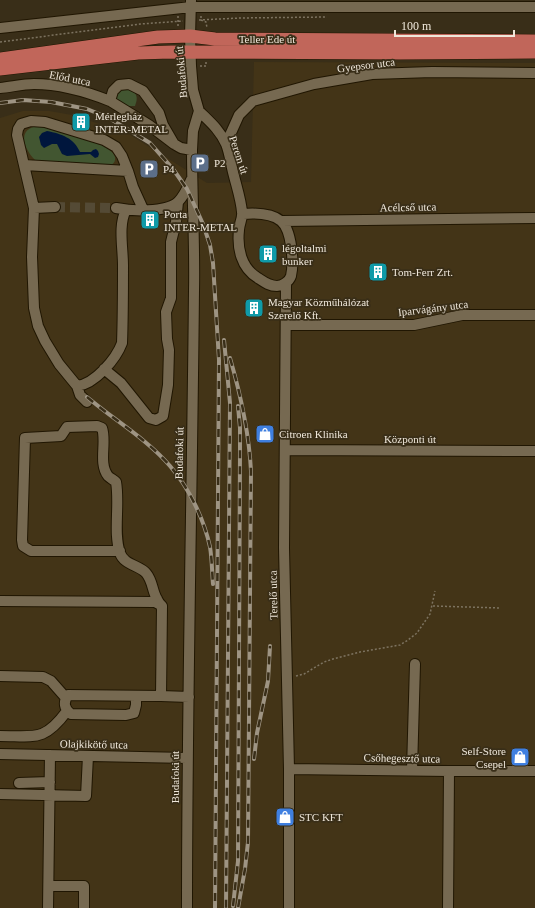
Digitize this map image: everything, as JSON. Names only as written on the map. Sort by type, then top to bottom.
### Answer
[{"type":"main road","name":"Teller Ede út","points":[[0,59],[158,37],[190,36],[215,39],[535,41]]},
{"type":"main road","name":"Teller Ede út","points":[[0,69],[138,53],[191,51],[400,53],[535,52]]},
{"type":"street","points":[[0,28],[191,3],[535,7]]},
{"type":"street","name":"Budafoki út","points":[[187,908],[187,758],[194,288],[192,150],[193,131],[199,111],[193,90],[190,36],[191,3]]},
{"type":"street","name":"Gyepsor utca","points":[[226,144],[239,115],[253,101],[314,84],[372,74],[432,72],[535,73]]},
{"type":"street","name":"Előd utca","points":[[0,88],[32,84],[50,85],[78,90],[110,101],[149,125],[174,144],[181,148],[192,150]]},
{"type":"street","points":[[110,101],[113,91],[119,85],[129,84],[144,91],[159,113],[163,125],[174,144]]},
{"type":"street","name":"Perem út","points":[[199,111],[216,128],[226,144],[243,214],[239,228],[239,243],[246,267],[253,275],[270,285],[277,286],[286,283]]},
{"type":"street","points":[[87,402],[80,395],[77,386],[59,364],[38,326],[34,308],[32,257],[34,208],[17,135],[21,124],[31,121],[45,122],[104,140],[116,147],[128,171],[142,206]]},
{"type":"street","points":[[24,165],[128,171]]},
{"type":"street","points":[[77,386],[81,386],[90,381],[104,369],[118,354],[122,343],[122,226],[124,214],[121,209],[142,206],[161,209],[176,203],[187,189],[192,176]]},
{"type":"street","points":[[104,369],[121,383],[149,418],[156,420],[163,416],[168,385],[169,350],[166,312],[171,298],[171,242],[176,222],[176,203]]},
{"type":"street","points":[[34,208],[55,208]]},
{"type":"street","points":[[243,214],[263,214],[276,218],[282,221],[288,230],[291,242],[290,277],[286,283]]},
{"type":"street","name":"Acélcső utca","points":[[282,221],[535,218]]},
{"type":"street","name":"Terelő utca","points":[[286,283],[284,548],[289,769],[289,908]]},
{"type":"street","name":"Iparvágány utca","points":[[286,325],[414,325],[462,315],[535,315]]},
{"type":"street","points":[[120,551],[32,551],[23,546],[25,438],[61,436],[67,427],[97,426],[102,428],[104,433],[104,466],[108,476],[116,482],[118,491],[118,532],[120,551],[125,561],[142,569],[147,574],[152,582],[156,598],[162,606],[161,696]]},
{"type":"street","name":"Központi út","points":[[285,450],[535,451]]},
{"type":"street","points":[[0,601],[155,602],[162,606]]},
{"type":"street","points":[[412,770],[414,664]]},
{"type":"street","points":[[0,676],[43,677],[51,681],[66,698],[65,706],[67,711],[71,714],[126,715],[134,713],[136,696]]},
{"type":"street","points":[[66,698],[68,695],[189,697]]},
{"type":"street","points":[[0,736],[39,736],[47,732],[55,725],[67,711]]},
{"type":"street","name":"Olajkikötő utca","points":[[0,754],[187,758]]},
{"type":"street","points":[[48,908],[50,755]]},
{"type":"street","points":[[0,794],[86,796],[88,756]]},
{"type":"street","name":"Csőhegesztő utca","points":[[289,769],[449,771],[448,908]]},
{"type":"street","points":[[449,771],[535,771]]},
{"type":"street","points":[[19,783],[50,782]]},
{"type":"street","points":[[48,886],[84,886],[84,908]]},
{"type":"path","points":[[0,42],[140,24],[190,20]]},
{"type":"path","points":[[286,679],[304,674],[333,658],[400,645],[417,633],[430,614],[433,606],[435,591]]},
{"type":"path","points":[[433,606],[501,608]]},
{"type":"shaded area","points":[[254,62],[535,63],[535,908],[0,908],[0,118],[23,111],[49,111],[72,115],[127,133],[207,183],[251,182]]},
{"type":"green space","points":[[124,87],[131,90],[135,94],[137,99],[135,106],[128,106],[117,101],[117,93]]},
{"type":"green space","points":[[39,126],[81,137],[104,146],[111,151],[115,157],[115,161],[111,165],[105,167],[35,160],[25,145],[24,140],[27,131]]},
{"type":"water","points":[[47,131],[67,137],[74,143],[80,152],[91,152],[96,149],[99,154],[98,157],[95,158],[90,154],[67,156],[62,154],[57,144],[52,144],[44,148],[41,145],[39,137],[42,133]]},
{"type":"tunnel","points":[[55,207],[116,208]]},
{"type":"railway","points":[[0,103],[23,100],[51,102],[87,109],[109,118],[150,143],[173,169],[187,189],[203,224],[210,245],[213,263],[219,360],[215,908]]},
{"type":"railway","points":[[224,340],[230,403],[226,908]]},
{"type":"railway","points":[[230,358],[244,414],[251,471],[248,842],[238,908]]},
{"type":"railway","points":[[87,397],[141,438],[161,456],[177,475],[195,504],[204,526],[211,552],[213,584]]},
{"type":"railway","points":[[233,906],[238,861],[240,452],[238,406]]},
{"type":"railway","points":[[254,759],[257,733],[268,681],[270,646]]},
{"type":"place","name":"Mérlegház INTER-METAL","points":[[81,122]]},
{"type":"place","name":"P2","points":[[200,163]]},
{"type":"place","name":"P4","points":[[149,169]]},
{"type":"place","name":"Porta INTER-METAL","points":[[150,220]]},
{"type":"place","name":"légoltalmi bunker","points":[[268,254]]},
{"type":"place","name":"Tom-Ferr Zrt.","points":[[378,272]]},
{"type":"place","name":"Magyar Közműhálózat Szerelő Kft.","points":[[254,308]]},
{"type":"place","name":"Citroen Klinika","points":[[265,434]]},
{"type":"place","name":"Self-Store Csepel","points":[[520,757]]},
{"type":"place","name":"STC KFT","points":[[285,817]]}]
